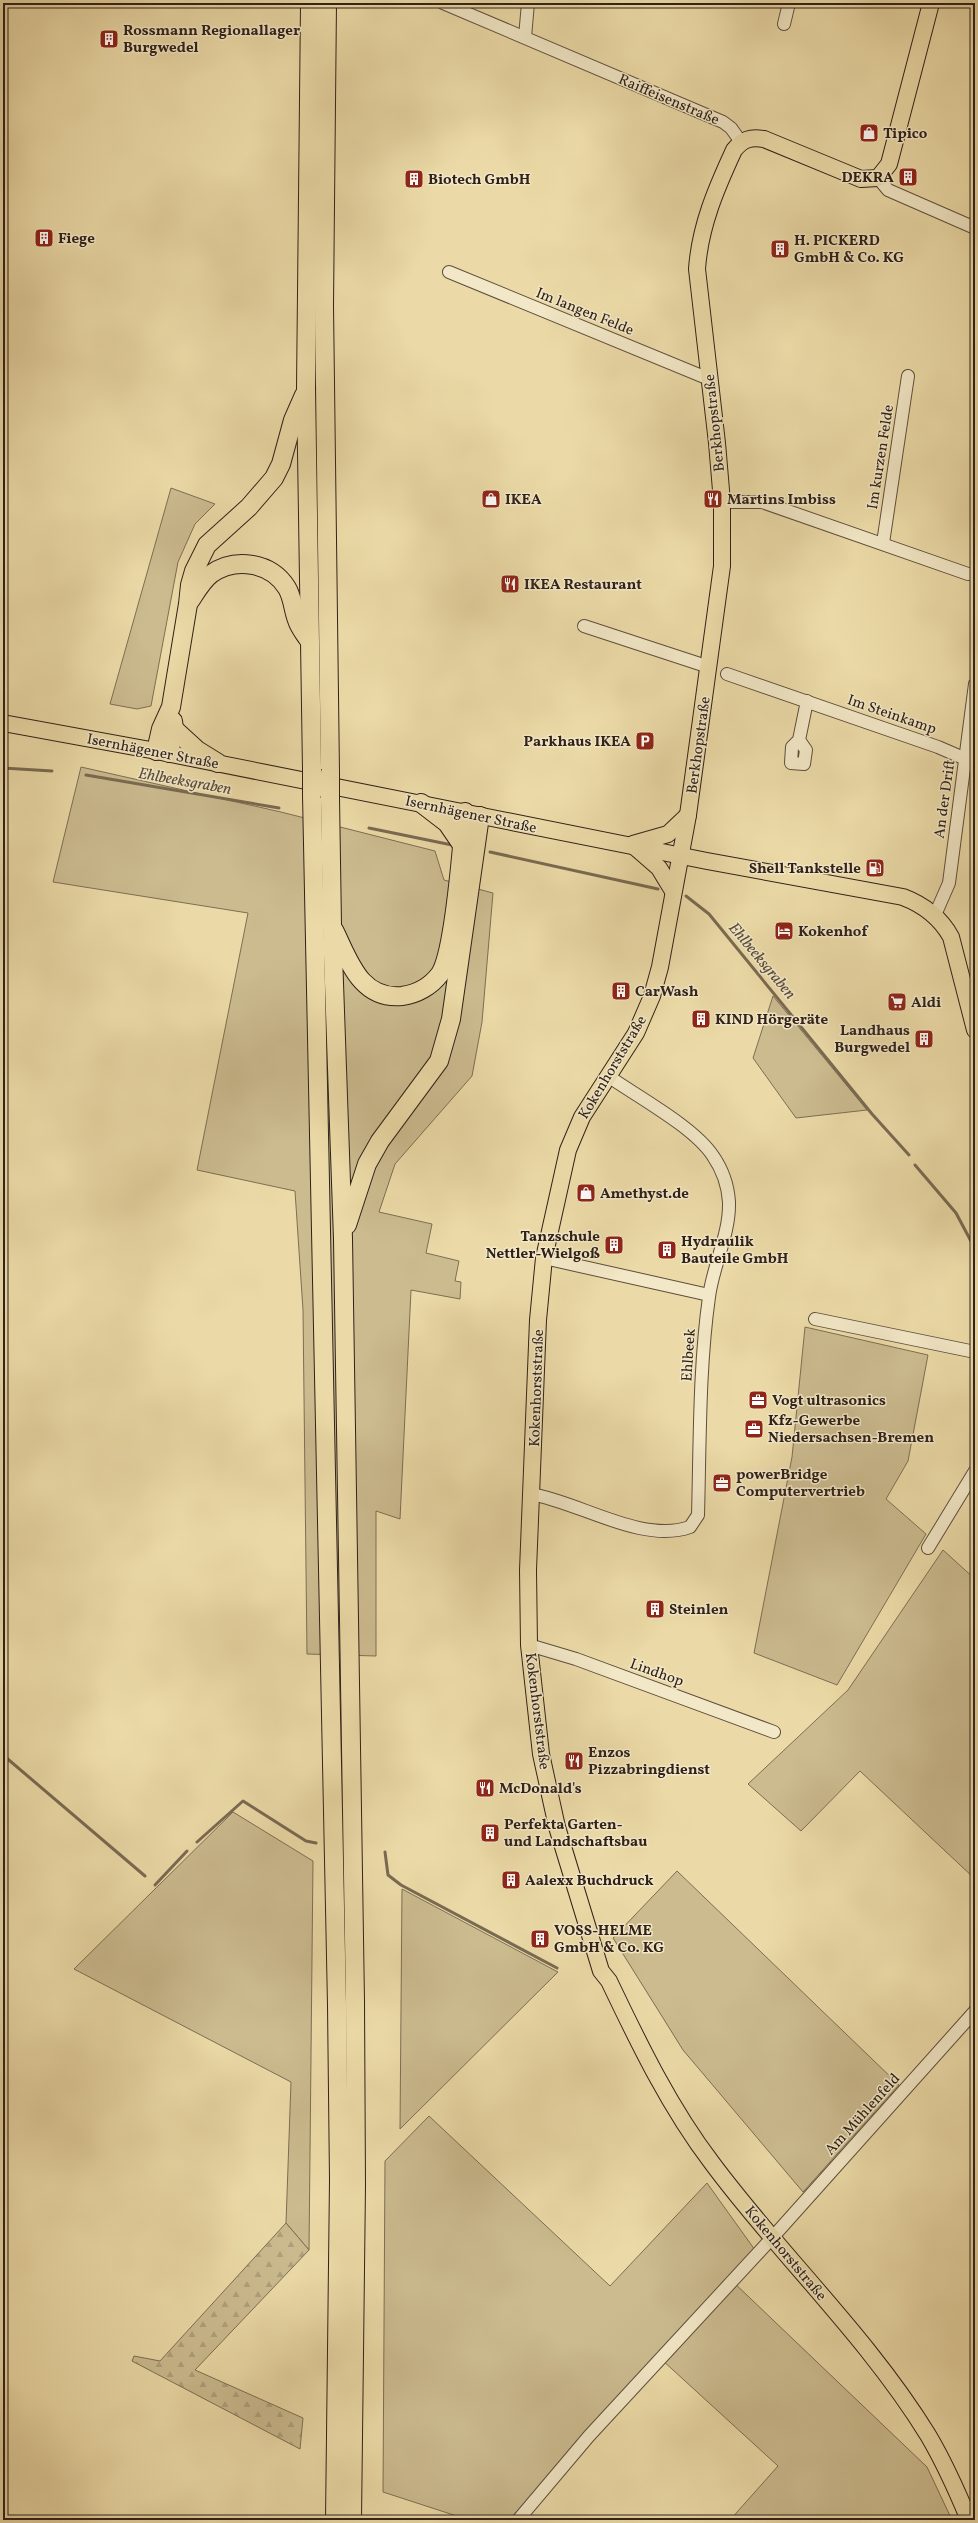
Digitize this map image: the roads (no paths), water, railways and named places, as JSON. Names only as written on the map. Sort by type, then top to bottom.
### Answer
[{"type":"highway","points":[[310,3],[306,389],[309,642],[337,2005],[339,2180],[335,2520]]},
{"type":"highway","points":[[327,3],[324,306],[330,798],[332,926],[343,1239],[355,2001],[356,2185],[352,2520]]},
{"type":"highway","points":[[162,752],[161,729],[171,707],[190,585],[194,571],[207,545],[249,507],[274,478],[281,464],[293,420],[306,389]]},
{"type":"highway","points":[[188,604],[200,585],[217,570],[233,564],[260,567],[272,572],[287,588],[297,621],[309,642]]},
{"type":"highway","points":[[162,752],[174,730],[171,707]]},
{"type":"highway","points":[[174,730],[197,750],[218,763]]},
{"type":"highway","points":[[421,803],[447,823],[462,846]]},
{"type":"highway","points":[[332,926],[351,968],[359,980],[369,988],[393,996],[424,988],[434,982],[446,961],[462,846],[472,814]]},
{"type":"highway","points":[[343,1239],[358,1185],[373,1152],[430,1075],[444,1048],[451,1019],[472,814]]},
{"type":"main road","points":[[741,142],[751,137],[764,139],[861,179],[878,178],[889,164],[932,3]]},
{"type":"main road","name":"Berkhopstraße","points":[[679,855],[688,815],[722,574],[722,502],[697,269],[698,252],[708,211],[734,150],[741,142]]},
{"type":"main road","name":"Isernhägener Straße","points":[[3,723],[162,752],[632,846],[890,894],[915,901],[935,915],[944,924],[951,936],[975,1030]]},
{"type":"main road","points":[[632,846],[668,834],[688,815]]},
{"type":"main road","points":[[632,846],[659,868],[673,891]]},
{"type":"main road","name":"Kokenhorststraße","points":[[679,855],[660,967],[652,996],[636,1033],[582,1117],[568,1150],[544,1258],[538,1320],[531,1494],[529,1645],[541,1754],[562,1847],[593,1941],[602,1953],[609,1970],[609,1981],[645,2055],[684,2122],[711,2162],[772,2238],[872,2355],[898,2390],[940,2457],[969,2520]]},
{"type":"street","name":"Raiffeisenstraße","points":[[443,3],[723,122],[731,128],[741,142]]},
{"type":"street","points":[[525,37],[528,3]]},
{"type":"street","points":[[784,24],[789,3]]},
{"type":"street","points":[[878,178],[888,190],[975,228]]},
{"type":"street","name":"Im langen Felde","points":[[449,272],[709,379]]},
{"type":"street","name":"Im kurzen Felde","points":[[883,543],[908,376]]},
{"type":"street","points":[[722,502],[762,502],[883,543],[968,574]]},
{"type":"street","points":[[584,626],[709,667]]},
{"type":"street","name":"Im Steinkamp","points":[[727,674],[938,747],[970,762]]},
{"type":"street","name":"An der Drift","points":[[935,915],[949,883],[970,762],[975,684]]},
{"type":"street","points":[[799,740],[807,701]]},
{"type":"street","name":"Ehlbeek","points":[[531,1494],[564,1502],[624,1525],[668,1531],[690,1527],[698,1515],[703,1366],[709,1295],[727,1220],[729,1203],[723,1176],[713,1156],[696,1137],[608,1076]]},
{"type":"street","points":[[544,1258],[709,1295]]},
{"type":"street","points":[[815,1319],[975,1352]]},
{"type":"street","points":[[928,1548],[975,1471]]},
{"type":"street","name":"Lindhop","points":[[529,1645],[774,1732]]},
{"type":"street","name":"Am Mühlenfeld","points":[[518,2520],[589,2436],[772,2238],[975,2011]]},
{"type":"waterway","name":"Ehlbeeksgraben","points":[[3,768],[52,771]]},
{"type":"waterway","name":"Ehlbeeksgraben","points":[[86,775],[279,808]]},
{"type":"waterway","name":"Ehlbeeksgraben","points":[[369,828],[452,845]]},
{"type":"waterway","name":"Ehlbeeksgraben","points":[[490,852],[658,889]]},
{"type":"waterway","name":"Ehlbeeksgraben","points":[[686,896],[709,914],[872,1114],[909,1155]]},
{"type":"waterway","name":"Ehlbeeksgraben","points":[[915,1165],[956,1213],[973,1245]]},
{"type":"waterway","points":[[3,1755],[145,1876]]},
{"type":"waterway","points":[[197,1842],[243,1801],[306,1841],[316,1843]]},
{"type":"waterway","points":[[155,1885],[187,1851]]},
{"type":"waterway","points":[[385,1852],[388,1875],[401,1885],[557,1968]]},
{"type":"place","name":"Rossmann Regionallager Burgwedel","points":[[109,39]]},
{"type":"place","name":"Tipico","points":[[869,133]]},
{"type":"place","name":"DEKRA","points":[[908,177]]},
{"type":"place","name":"Biotech GmbH","points":[[414,179]]},
{"type":"place","name":"Fiege","points":[[44,238]]},
{"type":"place","name":"H. PICKERD GmbH & Co. KG","points":[[780,249]]},
{"type":"place","name":"IKEA","points":[[491,499]]},
{"type":"place","name":"Martins Imbiss","points":[[713,499]]},
{"type":"place","name":"IKEA Restaurant","points":[[510,584]]},
{"type":"place","name":"Parkhaus IKEA","points":[[645,741]]},
{"type":"place","name":"Shell Tankstelle","points":[[875,868]]},
{"type":"place","name":"Kokenhof","points":[[784,931]]},
{"type":"place","name":"CarWash","points":[[621,991]]},
{"type":"place","name":"Aldi","points":[[897,1002]]},
{"type":"place","name":"KIND Hörgeräte","points":[[701,1019]]},
{"type":"place","name":"Landhaus Burgwedel","points":[[924,1039]]},
{"type":"place","name":"Amethyst.de","points":[[586,1193]]},
{"type":"place","name":"Tanzschule Nettler-Wielgoß","points":[[614,1245]]},
{"type":"place","name":"Hydraulik Bauteile GmbH","points":[[667,1250]]},
{"type":"place","name":"Vogt ultrasonics","points":[[758,1400]]},
{"type":"place","name":"Kfz-Gewerbe Niedersachsen-Bremen","points":[[754,1429]]},
{"type":"place","name":"powerBridge Computervertrieb","points":[[722,1483]]},
{"type":"place","name":"Steinlen","points":[[655,1609]]},
{"type":"place","name":"Enzos Pizzabringdienst","points":[[574,1761]]},
{"type":"place","name":"McDonald's","points":[[485,1788]]},
{"type":"place","name":"Perfekta Garten- und Landschaftsbau","points":[[490,1833]]},
{"type":"place","name":"Aalexx Buchdruck","points":[[511,1880]]},
{"type":"place","name":"VOSS-HELME GmbH & Co. KG","points":[[540,1939]]}]
